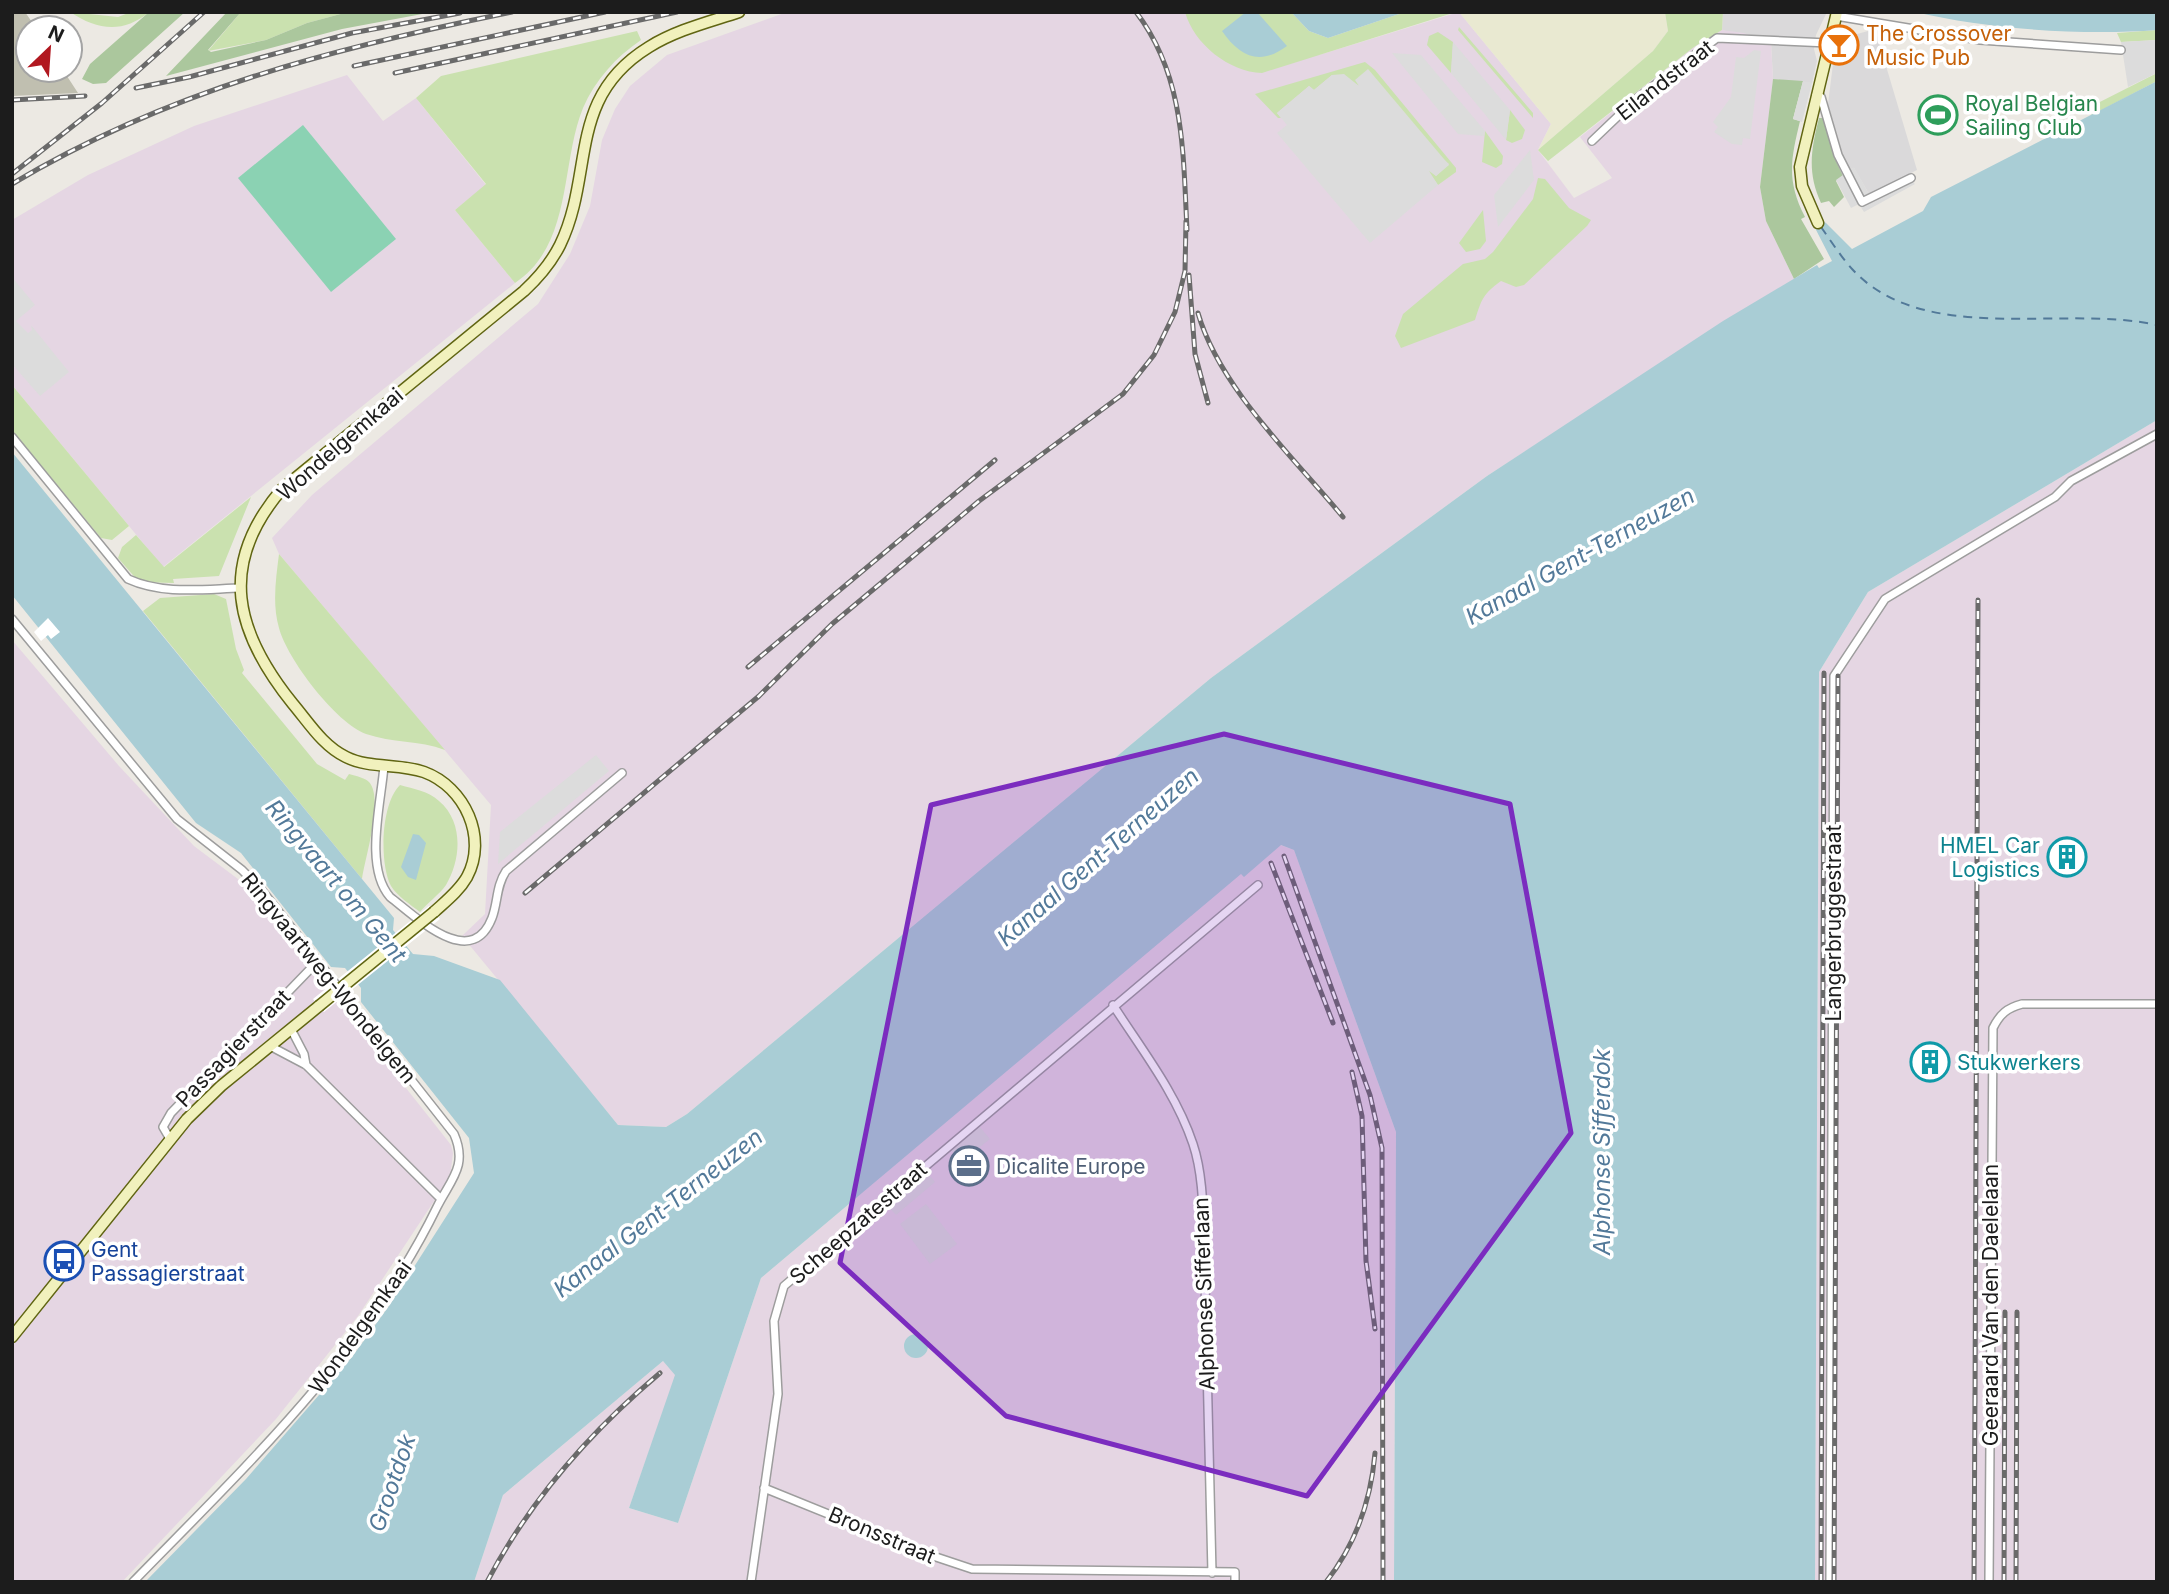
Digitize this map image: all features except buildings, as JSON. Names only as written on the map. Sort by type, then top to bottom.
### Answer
[{"type":"main road","name":"Wondelgemkaai","points":[[12,1337],[170,1139],[204,1101],[456,893],[470,870],[475,845],[469,815],[456,794],[438,778],[418,770],[359,762],[333,749],[272,678],[249,636],[241,588],[242,569],[252,534],[260,518],[282,489],[524,291],[545,268],[559,246],[568,223],[591,116],[608,85],[620,71],[659,41],[739,12]]},
{"type":"main road","points":[[1818,223],[1801,186],[1800,167],[1836,14]]},
{"type":"street","points":[[1836,14],[1980,40],[2121,50]]},
{"type":"street","name":"Eilandstraat","points":[[1592,141],[1636,99],[1717,38],[1828,43]]},
{"type":"street","points":[[1816,95],[1821,97],[1838,155],[1863,202],[1911,178]]},
{"type":"street","name":"Langerbruggestraat","points":[[1830,1582],[1834,676],[1885,599],[2056,497],[2071,481],[2157,433]]},
{"type":"street","points":[[12,437],[128,579],[145,587],[163,590],[241,588]]},
{"type":"street","name":"Ringvaartweg-Wondelgem","points":[[12,619],[177,819],[242,870],[454,1134],[460,1148],[460,1161],[456,1174],[441,1199]]},
{"type":"street","points":[[384,766],[376,866],[381,887],[390,897],[455,942],[470,940],[489,924],[497,889],[506,871],[622,773]]},
{"type":"street","name":"Scheepzatestraat","points":[[751,1582],[779,1378],[774,1321],[784,1286],[1258,885]]},
{"type":"street","name":"Passagierstraat","points":[[170,1139],[163,1128],[171,1113],[317,962]]},
{"type":"street","name":"Geeraard Van den Daelelaan","points":[[1989,1582],[1993,1028],[1998,1017],[2008,1008],[2022,1004],[2157,1004]]},
{"type":"street","name":"Alphonse Sifferlaan","points":[[1113,1005],[1175,1100],[1194,1146],[1204,1240],[1212,1573]]},
{"type":"street","points":[[291,1029],[304,1054],[306,1065]]},
{"type":"street","points":[[270,1046],[306,1065],[441,1199]]},
{"type":"street","name":"Wondelgemkaai","points":[[133,1582],[264,1448],[307,1399],[410,1258],[441,1199]]},
{"type":"street","name":"Bronsstraat","points":[[764,1488],[927,1554],[972,1569],[1212,1573]]},
{"type":"street","points":[[1212,1573],[1235,1573],[1235,1582]]},
{"type":"highlighted area","points":[[1224,734],[1510,804],[1571,1133],[1307,1496],[1006,1416],[840,1263],[931,805]]},
{"type":"shaded area","points":[[12,12],[25,12],[26,14],[14,14],[14,84],[72,84],[78,93],[12,96]]},
{"type":"shaded area","points":[[787,12],[1275,12],[1319,55],[1459,12],[1551,124],[1538,150],[1574,198],[1612,178],[1580,137],[1694,47],[1722,30],[1744,33],[1771,43],[1773,79],[1760,187],[1766,221],[1794,279],[1487,476],[1211,678],[687,1114],[666,1127],[618,1125],[462,936],[485,914],[491,805],[279,554],[272,538],[312,495],[538,304],[570,254],[590,206],[602,140],[615,109],[630,86],[667,55]]},
{"type":"shaded area","points":[[1723,12],[1827,12],[1816,35],[1814,49],[1817,61],[1812,83],[1773,79],[1771,43],[1722,30]]},
{"type":"shaded area","points":[[1875,29],[1917,170],[1869,194],[1854,168],[1847,170],[1828,104],[1836,40]]},
{"type":"shaded area","points":[[2157,40],[2157,73],[2128,87],[2121,42]]},
{"type":"shaded area","points":[[1453,42],[1510,110],[1506,140],[1451,73]]},
{"type":"shaded area","points":[[1754,50],[1761,51],[1750,139],[1743,138],[1742,145],[1732,144],[1714,132],[1718,127],[1713,122],[1731,97],[1736,57],[1744,58]]},
{"type":"shaded area","points":[[1392,53],[1421,55],[1485,131],[1484,136],[1458,134]]},
{"type":"shaded area","points":[[1368,69],[1449,165],[1436,176],[1429,171],[1438,185],[1370,243],[1277,133],[1287,125],[1277,113],[1309,86],[1314,90],[1332,75],[1344,74],[1359,86],[1355,80]]},
{"type":"shaded area","points":[[347,75],[383,121],[416,98],[486,185],[455,210],[515,283],[163,567],[12,385],[12,220],[88,175],[194,126]]},
{"type":"shaded area","points":[[1803,81],[1812,83],[1802,122],[1793,119]]},
{"type":"shaded area","points":[[1530,150],[1534,180],[1498,227],[1494,195]]},
{"type":"shaded area","points":[[1854,167],[1869,194],[1906,175],[1915,184],[1864,212],[1859,204],[1851,208],[1836,180]]},
{"type":"shaded area","points":[[12,277],[35,305],[16,321],[28,333],[32,330],[31,325],[69,372],[40,396],[12,364]]},
{"type":"shaded area","points":[[2157,420],[2157,1582],[1815,1582],[1819,672],[1868,592]]},
{"type":"shaded area","points":[[12,640],[119,766],[194,846],[242,882],[451,1145],[453,1153],[450,1177],[358,1316],[276,1419],[122,1582],[12,1582]]},
{"type":"shaded area","points":[[596,755],[609,771],[498,864],[500,832]]},
{"type":"shaded area","points":[[1280,845],[1294,850],[1396,1132],[1394,1582],[474,1582],[503,1495],[663,1361],[676,1375],[629,1508],[678,1523],[761,1278],[1241,873],[1244,876]]},
{"type":"shaded area","points":[[979,1126],[990,1139],[961,1162],[950,1149]]},
{"type":"shaded area","points":[[926,1171],[935,1182],[896,1215],[886,1204]]},
{"type":"shaded area","points":[[926,1204],[957,1244],[930,1264],[900,1224]]},
{"type":"green space","points":[[70,12],[118,17],[131,12],[149,12],[129,24],[110,27],[84,20],[84,14]]},
{"type":"green space","points":[[149,12],[185,12],[106,83],[93,84],[84,80],[90,64]]},
{"type":"green space","points":[[227,12],[241,12],[208,50],[211,52],[266,40],[307,23],[348,12],[433,12],[342,29],[166,76]]},
{"type":"green space","points":[[241,12],[348,12],[307,23],[266,40],[208,51]]},
{"type":"green space","points":[[1185,12],[1291,12],[1309,31],[1328,38],[1405,12],[1456,12],[1262,73],[1237,68],[1214,54],[1196,35]]},
{"type":"green space","points":[[1459,12],[1665,12],[1668,31],[1653,51],[1538,150],[1551,124]]},
{"type":"green space","points":[[1665,12],[1723,12],[1722,30],[1694,47],[1548,161],[1538,150],[1653,51],[1668,31]]},
{"type":"green space","points":[[1459,27],[1533,113],[1533,118],[1458,30]]},
{"type":"green space","points":[[2157,30],[2157,40],[2121,42],[2117,33]]},
{"type":"green space","points":[[637,31],[641,40],[607,70],[583,108],[556,226],[534,267],[515,283],[455,210],[486,184],[416,98],[441,76]]},
{"type":"green space","points":[[1438,32],[1453,42],[1451,73],[1427,45],[1429,36]]},
{"type":"green space","points":[[1365,62],[1375,70],[1456,168],[1456,172],[1438,185],[1428,171],[1430,169],[1436,176],[1449,164],[1360,86],[1332,75],[1314,90],[1309,86],[1277,113],[1281,118],[1255,94]]},
{"type":"green space","points":[[2157,73],[2157,81],[2092,115],[2088,108]]},
{"type":"green space","points":[[1773,79],[1803,81],[1793,119],[1800,121],[1794,147],[1793,180],[1805,217],[1801,219],[1824,259],[1794,279],[1766,221],[1760,187]]},
{"type":"green space","points":[[1510,110],[1525,130],[1522,139],[1512,143],[1506,140]]},
{"type":"green space","points":[[1819,118],[1823,118],[1834,157],[1843,176],[1836,181],[1844,197],[1834,207],[1829,201],[1821,203],[1812,171],[1812,151]]},
{"type":"green space","points":[[303,125],[396,239],[331,292],[238,178]]},
{"type":"green space","points":[[1485,131],[1503,156],[1502,164],[1496,168],[1482,162]]},
{"type":"green space","points":[[1538,178],[1545,179],[1569,208],[1591,220],[1587,226],[1524,285],[1516,287],[1501,281],[1490,290],[1479,307],[1475,320],[1401,348],[1395,336],[1403,314],[1463,264],[1485,259],[1493,252],[1533,199]]},
{"type":"green space","points":[[1483,210],[1486,241],[1480,249],[1466,252],[1459,243]]},
{"type":"green space","points":[[12,385],[129,526],[112,540],[101,538],[12,430]]},
{"type":"green space","points":[[251,497],[219,576],[173,579],[174,583],[139,582],[118,558],[122,547],[136,535],[164,567]]},
{"type":"green space","points":[[279,554],[445,750],[366,734],[354,728],[327,704],[302,672],[279,628],[275,600]]},
{"type":"green space","points":[[214,594],[226,599],[236,649],[244,670],[242,673],[317,764],[345,780],[349,774],[369,782],[375,801],[362,879],[143,611],[160,598]]},
{"type":"green space","points":[[400,785],[426,793],[439,801],[453,819],[458,842],[455,864],[446,885],[420,912],[394,890],[387,876],[384,849],[386,819],[389,805]]},
{"type":"water","points":[[1246,12],[1257,12],[1287,46],[1268,56],[1259,57],[1251,56],[1236,47],[1222,31]]},
{"type":"water","points":[[1291,12],[1405,12],[1328,38],[1309,31]]},
{"type":"water","points":[[1915,12],[2157,12],[2157,30],[2035,30],[1973,23]]},
{"type":"water","points":[[2157,81],[2157,420],[1868,592],[1819,672],[1815,1582],[1394,1582],[1396,1132],[1294,850],[1281,845],[1244,877],[1241,874],[761,1278],[678,1523],[629,1508],[675,1375],[663,1361],[503,1495],[474,1582],[145,1582],[246,1479],[352,1357],[389,1306],[474,1173],[469,1138],[361,1002],[361,988],[345,968],[331,967],[241,853],[196,823],[12,595],[12,452],[394,918],[393,930],[413,954],[434,956],[500,980],[618,1125],[666,1127],[687,1114],[1211,678],[1487,476],[1723,321],[1817,265],[1819,268],[1832,261],[1814,226],[1822,221],[1826,223],[1852,249],[1923,211],[1931,197]]},
{"type":"water","points":[[413,834],[419,835],[426,843],[416,880],[408,877],[401,867]]},
{"type":"water","points":[[916,1334],[925,1337],[928,1346],[925,1355],[916,1358],[907,1355],[904,1346],[907,1337]]},
{"type":"pier","points":[[48,618],[60,632],[51,639],[48,635],[41,641],[34,632]]},
{"type":"pier","points":[[429,906],[440,919],[324,1012],[313,999]]},
{"type":"ferry route","points":[[1821,227],[1853,270],[1883,294],[1918,308],[1956,316],[2080,318],[2157,325]]},
{"type":"railway","points":[[12,174],[102,103],[204,12]]},
{"type":"railway","points":[[12,184],[71,151],[131,123],[254,76],[381,41],[512,12]]},
{"type":"railway","points":[[354,66],[605,12]]},
{"type":"railway","points":[[395,73],[677,12]]},
{"type":"railway","points":[[1136,12],[1152,37],[1173,89],[1182,144],[1187,230]]},
{"type":"railway","points":[[136,88],[189,77],[352,33],[460,13]]},
{"type":"railway","points":[[12,100],[85,96]]},
{"type":"railway","points":[[525,893],[759,696],[832,624],[979,501],[1123,394],[1154,355],[1175,312],[1185,271],[1186,221]]},
{"type":"railway","points":[[1189,275],[1195,354],[1208,403]]},
{"type":"railway","points":[[1198,313],[1208,341],[1240,395],[1343,517]]},
{"type":"railway","points":[[748,667],[995,460]]},
{"type":"railway","points":[[1975,1403],[1978,600]]},
{"type":"railway","points":[[1821,1582],[1824,673]]},
{"type":"railway","points":[[1834,1582],[1838,676]]},
{"type":"railway","points":[[1284,856],[1370,1095],[1382,1148],[1383,1582]]},
{"type":"railway","points":[[1271,863],[1333,1023]]},
{"type":"railway","points":[[1352,1072],[1362,1116],[1366,1261],[1375,1329]]},
{"type":"railway","points":[[2004,1582],[2005,1312]]},
{"type":"railway","points":[[2016,1582],[2017,1312]]},
{"type":"railway","points":[[487,1582],[522,1523],[563,1469],[609,1419],[660,1373]]},
{"type":"railway","points":[[1974,1582],[1975,1393]]},
{"type":"railway","points":[[1326,1582],[1354,1537],[1366,1504],[1375,1453]]},
{"type":"place","name":"The Crossover Music Pub","points":[[1839,45]]},
{"type":"place","name":"Royal Belgian Sailing Club","points":[[1938,115]]},
{"type":"place","name":"HMEL Car Logistics","points":[[2067,857]]},
{"type":"place","name":"Stukwerkers","points":[[1930,1062]]},
{"type":"place","name":"Dicalite Europe","points":[[969,1166]]},
{"type":"place","name":"Gent Passagierstraat","points":[[64,1261]]},
{"type":"water label","name":"Kanaal Gent-Terneuzen","points":[[1580,556]]},
{"type":"water label","name":"Kanaal Gent-Terneuzen","points":[[1098,857]]},
{"type":"water label","name":"Ringvaart om Gent","points":[[336,881]]},
{"type":"water label","name":"Alphonse Sifferdok","points":[[1602,1152]]},
{"type":"water label","name":"Kanaal Gent-Terneuzen","points":[[658,1213]]},
{"type":"water label","name":"Grootdok","points":[[392,1483]]}]
